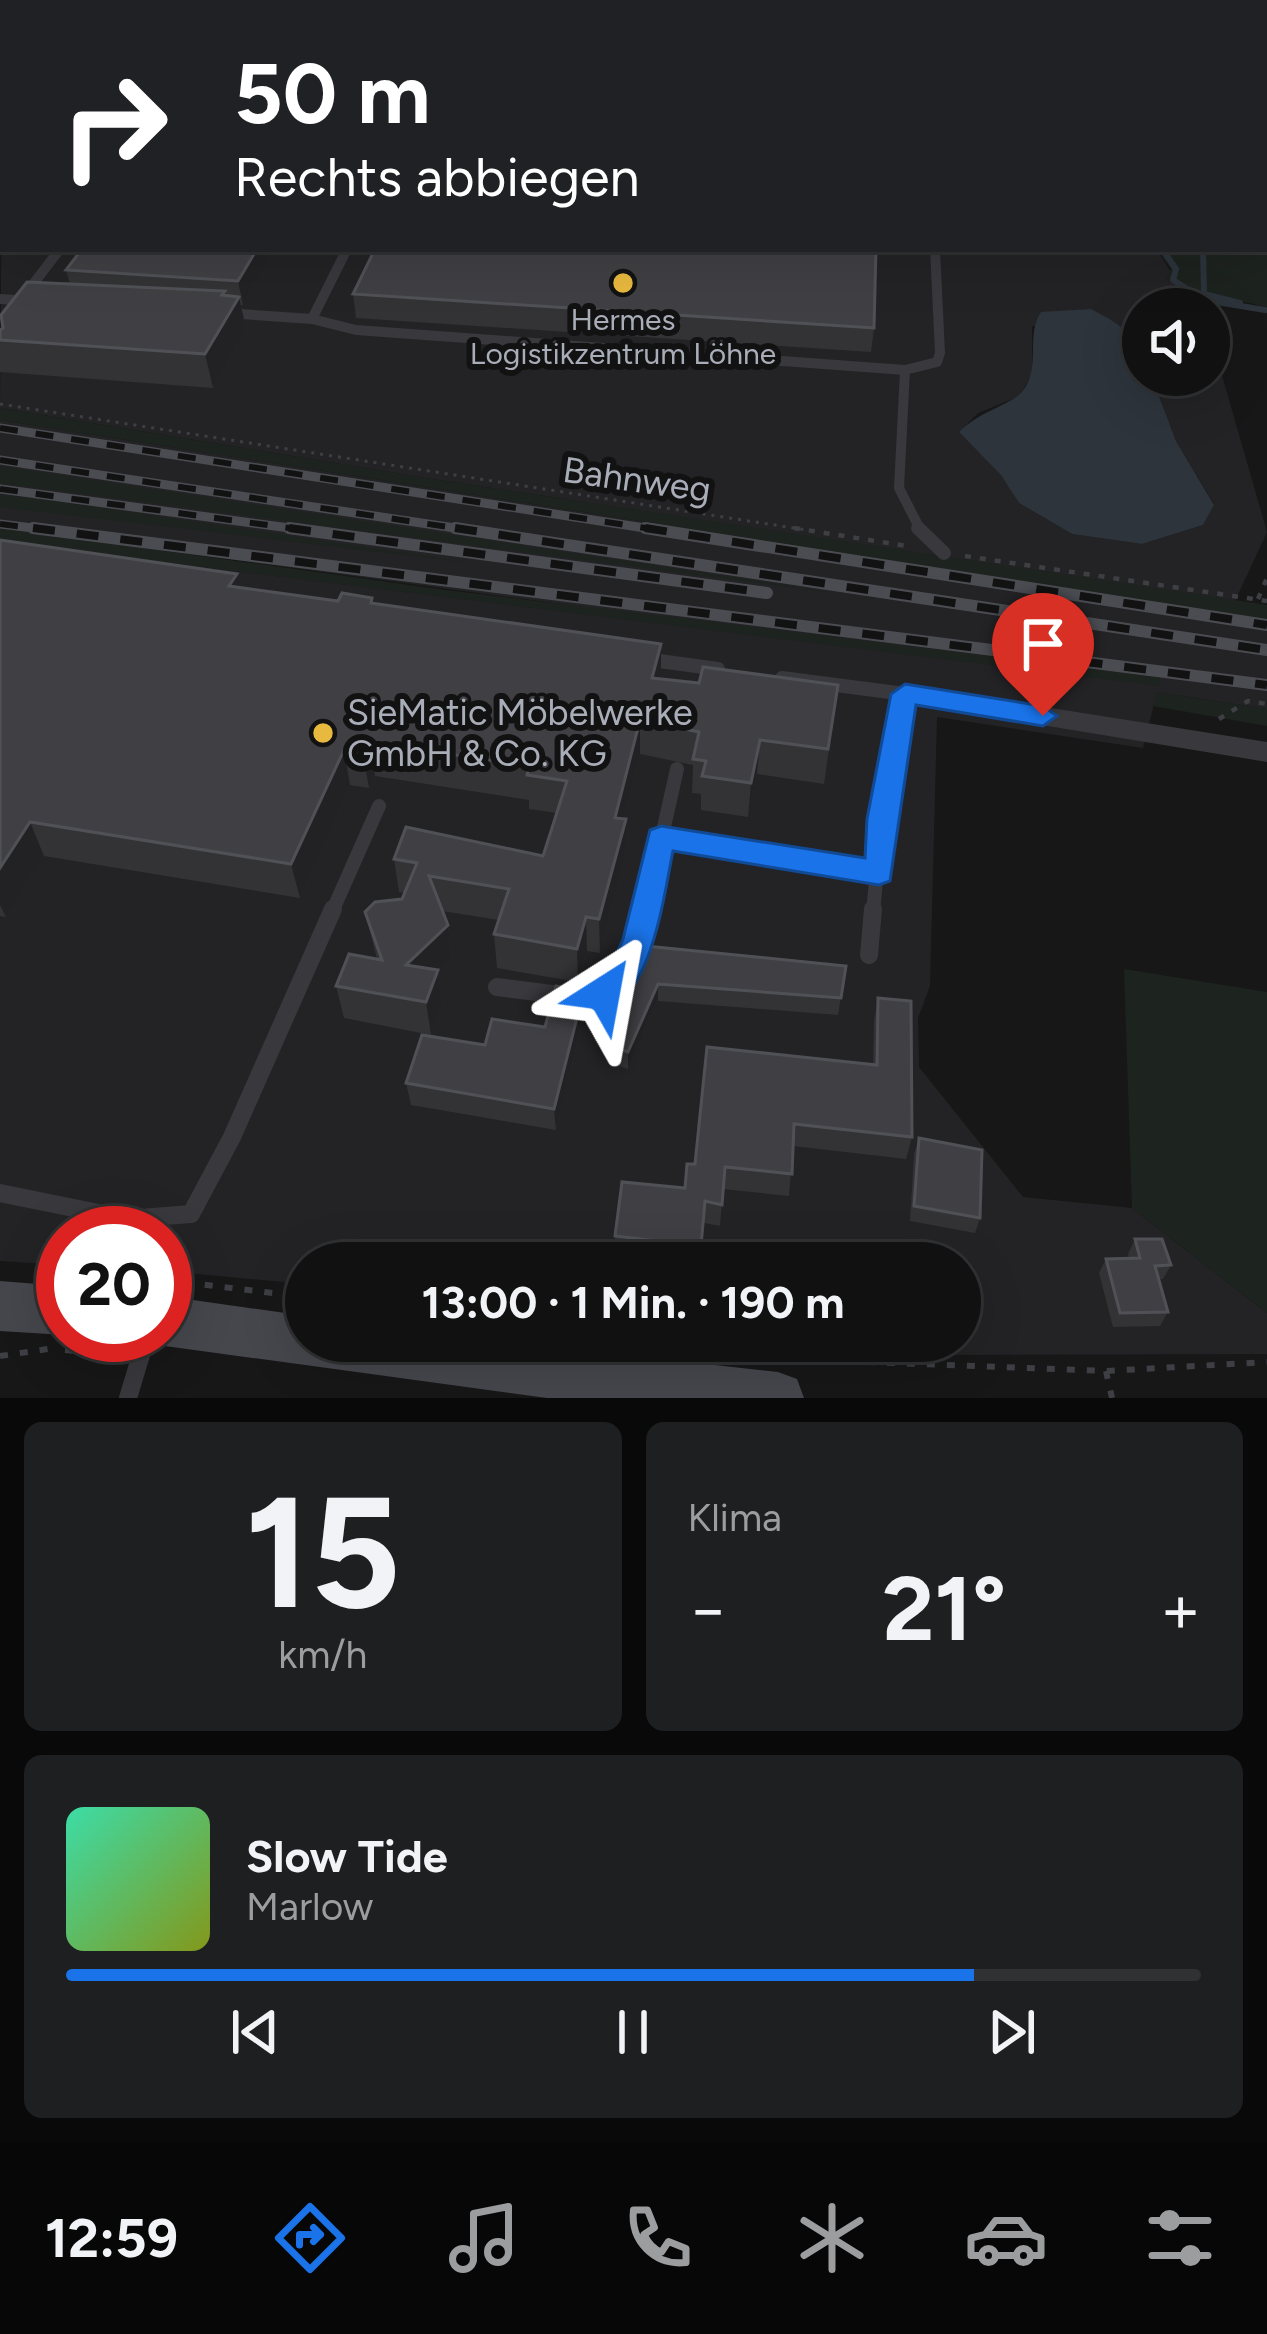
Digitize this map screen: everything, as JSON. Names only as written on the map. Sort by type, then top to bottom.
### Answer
[{"type":"main road","points":[[0,1306],[36,1309]]},
{"type":"main road","points":[[192,1325],[430,1359],[771,1378]]},
{"type":"street","points":[[905,694],[1267,752]]},
{"type":"lane","points":[[21,300],[58,252]]},
{"type":"lane","points":[[312,319],[346,252]]},
{"type":"lane","points":[[222,313],[312,319],[356,330],[904,370],[937,362],[940,353],[935,252]]},
{"type":"lane","points":[[0,299],[43,302]]},
{"type":"lane","points":[[904,370],[896,488],[902,510],[944,553]]},
{"type":"lane","points":[[619,653],[726,670]]},
{"type":"lane","points":[[770,676],[905,694],[881,819],[869,955]]},
{"type":"lane","points":[[497,987],[591,999],[623,978],[639,939],[677,769]]},
{"type":"lane","points":[[0,1193],[128,1219],[190,1214],[232,1137],[379,806]]},
{"type":"lane","points":[[661,838],[879,873]]},
{"type":"lane","points":[[128,1398],[139,1362]]},
{"type":"path","name":"Bahnweg","points":[[0,404],[392,469],[782,523],[944,553],[1267,601]]},
{"type":"path","points":[[1258,599],[1267,578]]},
{"type":"path","points":[[1189,738],[1248,701],[1267,704]]},
{"type":"path","points":[[192,1283],[285,1294]]},
{"type":"path","points":[[771,1378],[931,1369],[1106,1371],[1267,1362]]},
{"type":"path","points":[[1106,1371],[1112,1398]]},
{"type":"shaded area","points":[[1,252],[1158,252],[1181,288],[1122,288],[1122,327],[1032,326],[1032,374],[1020,396],[978,413],[959,432],[1002,475],[1019,503],[1072,534],[1142,544],[1203,525],[1214,504],[1176,441],[1159,396],[1228,396],[1267,532],[1235,601],[0,408]]},
{"type":"shaded area","points":[[1158,252],[1267,252],[1267,307],[1230,299],[1230,288],[1181,288],[1166,279],[1171,269]]},
{"type":"shaded area","points":[[1091,309],[1122,328],[1122,396],[1159,396],[1176,441],[1214,505],[1203,525],[1142,544],[1072,534],[1019,503],[1001,475],[959,432],[1022,392],[1031,373],[1034,331],[1041,312]]},
{"type":"shaded area","points":[[0,408],[432,479],[1267,605],[1267,620],[0,420]]},
{"type":"shaded area","points":[[0,420],[1267,620],[1267,709],[1157,692],[1143,748],[937,717],[930,986],[918,1018],[919,1067],[1023,1197],[1132,1208],[1267,1313],[1267,1354],[981,1355],[981,1242],[285,1242],[285,1282],[192,1273],[192,1206],[36,1206],[36,1263],[0,1261],[0,542],[1158,685],[0,528]]},
{"type":"shaded area","points":[[0,466],[849,595],[0,483]]},
{"type":"shaded area","points":[[0,494],[63,502],[472,563],[0,507]]},
{"type":"shaded area","points":[[0,528],[438,589],[1160,676],[1159,686],[0,542]]},
{"type":"shaded area","points":[[1157,692],[1267,709],[1267,726],[1153,706]]},
{"type":"shaded area","points":[[1124,969],[1267,992],[1267,1313],[1132,1208]]},
{"type":"building","points":[[80,252],[255,252],[238,281],[66,270]]},
{"type":"building","name":"Hermes Logistikzentrum Löhne","points":[[374,252],[876,252],[874,328],[353,294]]},
{"type":"building","points":[[27,282],[225,291],[222,295],[239,297],[205,354],[0,340],[1,315]]},
{"type":"building","name":"SieMatic Möbelwerke GmbH & Co. KG","points":[[0,540],[237,574],[229,586],[338,601],[342,593],[372,598],[371,603],[661,644],[652,678],[699,683],[703,667],[838,685],[828,749],[760,740],[751,783],[702,776],[706,761],[693,759],[699,732],[640,720],[615,818],[626,819],[599,919],[586,917],[577,949],[494,934],[509,889],[429,876],[448,925],[406,965],[438,970],[426,1002],[336,986],[349,954],[382,960],[365,912],[375,902],[402,899],[417,863],[394,859],[406,827],[543,856],[567,781],[527,775],[529,766],[369,742],[363,754],[344,750],[291,864],[30,822],[0,868]]},
{"type":"building","points":[[646,946],[846,966],[841,998],[658,984],[628,1052],[608,1045]]},
{"type":"building","points":[[556,986],[584,990],[554,1109],[406,1083],[422,1035],[485,1045],[492,1019],[545,1027]]},
{"type":"building","points":[[878,998],[911,1001],[912,1137],[794,1124],[792,1174],[725,1167],[722,1205],[705,1201],[701,1242],[615,1236],[622,1182],[685,1188],[687,1164],[695,1164],[707,1047],[877,1065]]},
{"type":"building","points":[[919,1138],[982,1150],[980,1218],[914,1206]]},
{"type":"building","points":[[1135,1239],[1162,1239],[1171,1265],[1155,1266],[1168,1312],[1120,1313],[1106,1259],[1140,1258]]},
{"type":"waterway","points":[[1164,252],[1176,269],[1173,280],[1205,300],[1265,310]]},
{"type":"waterway","points":[[1203,252],[1204,294],[1240,303]]},
{"type":"railway","points":[[0,428],[664,531]]},
{"type":"railway","points":[[0,460],[469,530]]},
{"type":"railway","points":[[0,489],[312,531]]},
{"type":"railway","points":[[0,524],[45,530]]},
{"type":"railway","points":[[33,528],[45,530]]},
{"type":"railway","points":[[289,528],[767,593]]},
{"type":"railway","points":[[455,528],[469,530]]},
{"type":"railway","points":[[645,528],[1267,625]]},
{"type":"railway","points":[[45,530],[57,531]]},
{"type":"railway","points":[[45,530],[1267,685]]},
{"type":"railway","points":[[469,530],[475,531]]},
{"type":"railway","points":[[469,530],[1267,650]]},
{"type":"place","name":"Hermes Logistikzentrum Löhne","points":[[623,283]]},
{"type":"place","name":"SieMatic Möbelwerke GmbH & Co. KG","points":[[323,733]]},
{"type":"route","points":[[604,993],[623,978],[639,939],[661,838],[879,873],[881,819],[905,694],[1043,716]]}]
